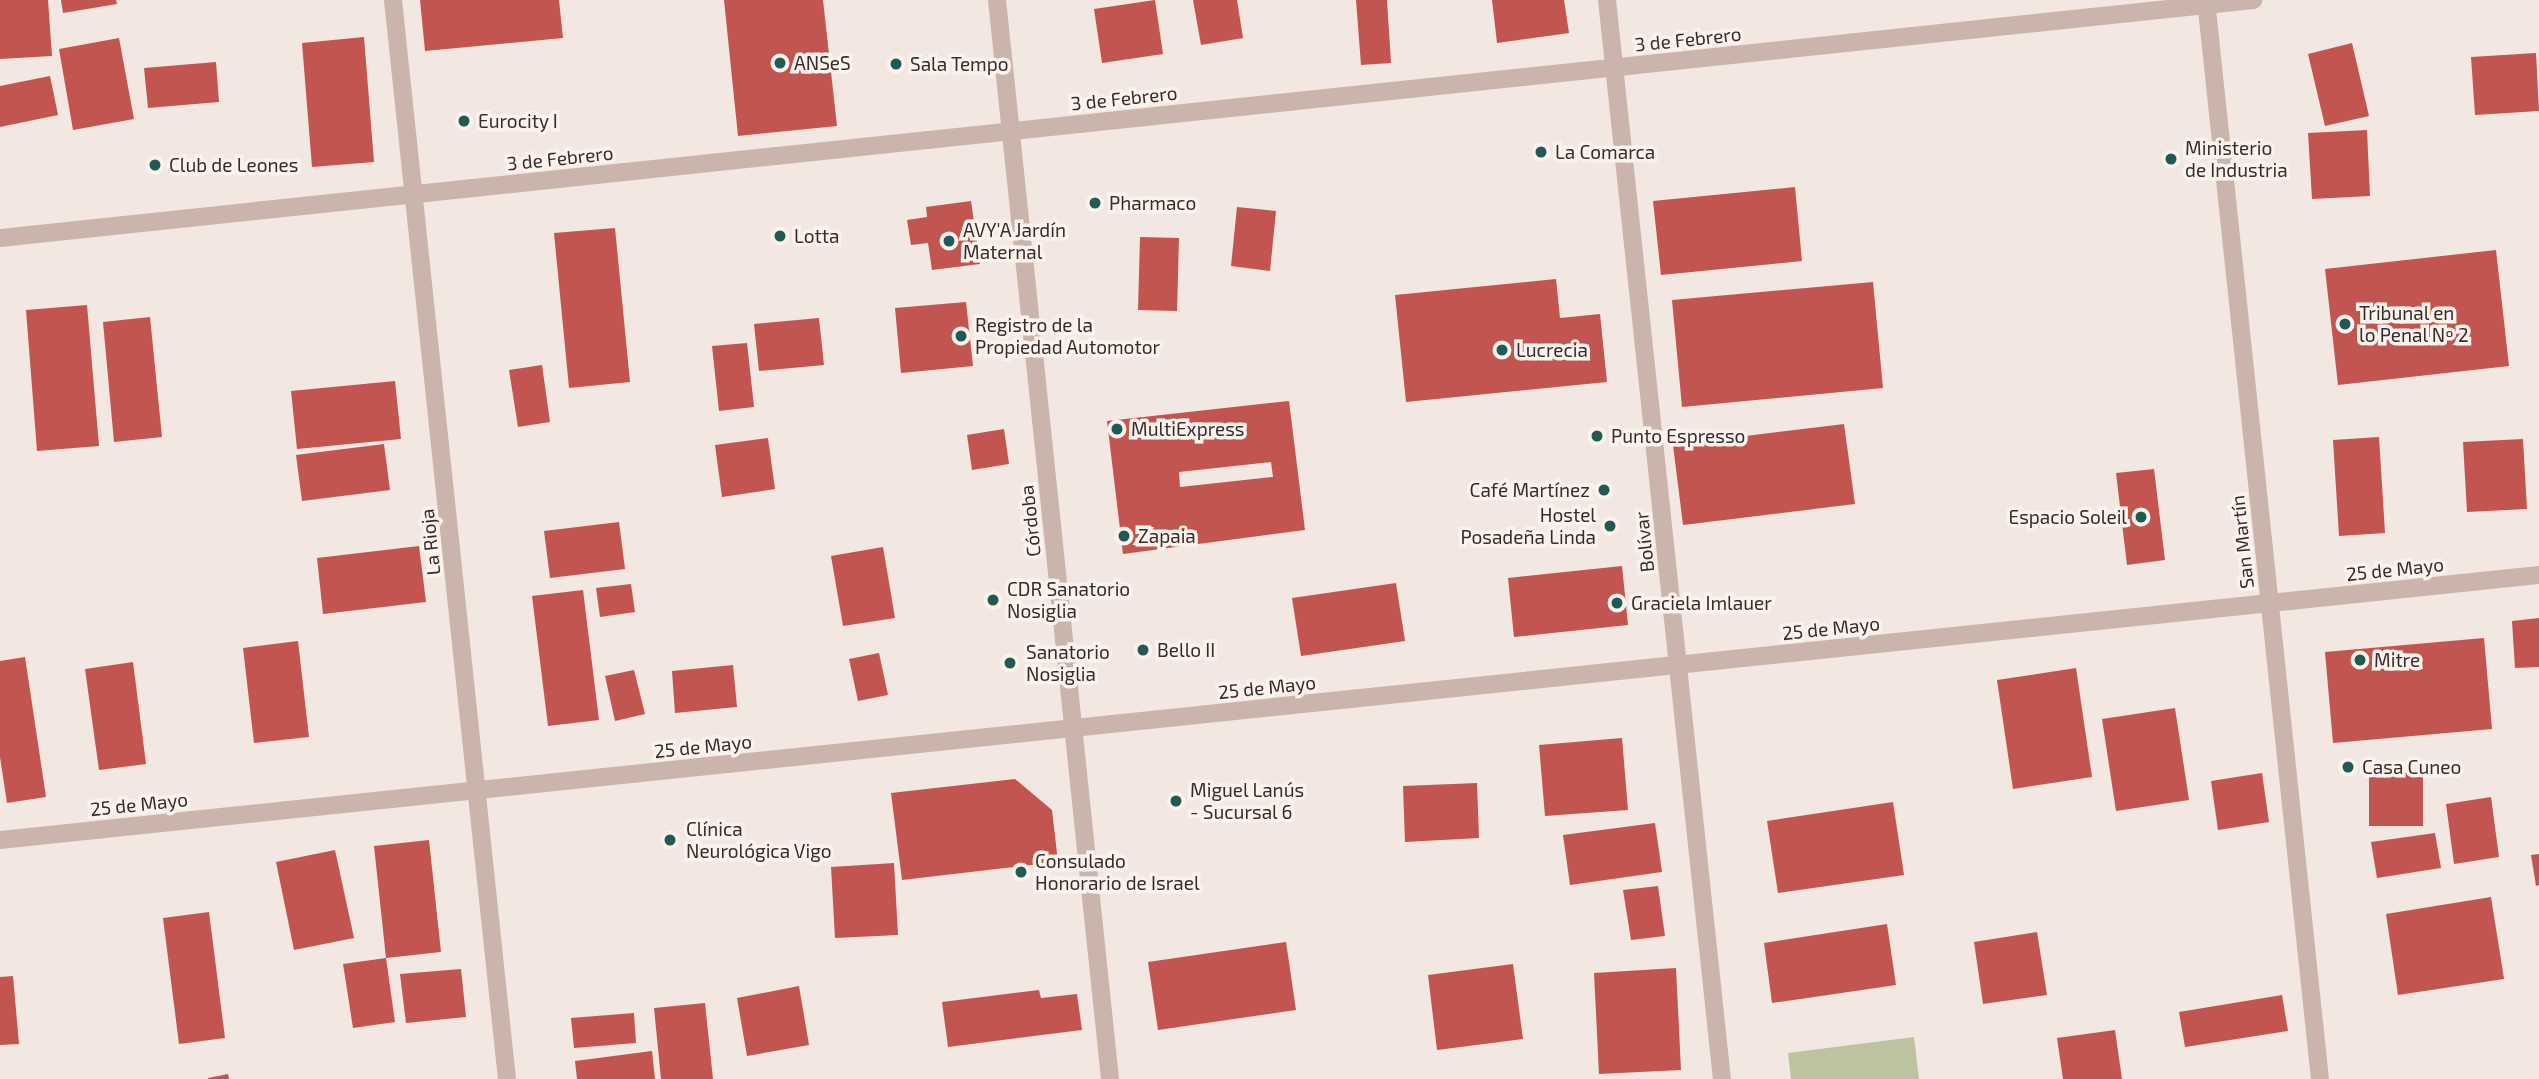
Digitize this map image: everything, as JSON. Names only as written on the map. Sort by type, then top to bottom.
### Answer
[{"type":"street","name":"La Rioja","points":[[393,0],[508,1079]]},
{"type":"street","name":"Córdoba","points":[[997,0],[1110,1079]]},
{"type":"street","name":"Bolívar","points":[[1607,0],[1722,1079]]},
{"type":"street","name":"3 de Febrero","points":[[0,238],[1615,68],[2206,2],[2253,0]]},
{"type":"street","name":"San Martín","points":[[2206,2],[2320,1079]]},
{"type":"street","name":"25 de Mayo","points":[[0,840],[2539,575]]},
{"type":"green space","points":[[1914,1037],[1919,1079],[1791,1079],[1788,1053]]},
{"type":"building","points":[[0,0],[48,0],[52,56],[0,59]]},
{"type":"building","points":[[61,0],[116,0],[117,4],[63,13]]},
{"type":"building","points":[[420,0],[559,0],[563,38],[425,51]]},
{"type":"building","name":"ANSeS","points":[[724,0],[823,0],[837,126],[738,136]]},
{"type":"building","points":[[1155,0],[1163,54],[1102,63],[1094,9]]},
{"type":"building","points":[[1193,0],[1237,0],[1243,38],[1201,45]]},
{"type":"building","points":[[1356,0],[1387,0],[1391,63],[1361,65]]},
{"type":"building","points":[[1492,0],[1564,0],[1569,33],[1497,43]]},
{"type":"building","points":[[364,37],[374,162],[312,167],[302,43]]},
{"type":"building","points":[[119,38],[134,119],[73,130],[59,49]]},
{"type":"building","points":[[2352,43],[2369,116],[2325,126],[2308,54]]},
{"type":"building","points":[[2536,53],[2539,111],[2475,115],[2471,57]]},
{"type":"building","points":[[216,62],[219,102],[148,108],[144,68]]},
{"type":"building","points":[[50,76],[58,115],[0,127],[0,86]]},
{"type":"building","points":[[2367,130],[2370,196],[2312,199],[2308,133]]},
{"type":"building","points":[[1795,187],[1802,261],[1661,275],[1653,201]]},
{"type":"building","points":[[971,201],[980,264],[932,270],[928,243],[911,245],[907,220],[927,217],[926,207]]},
{"type":"building","points":[[1237,207],[1276,211],[1270,271],[1231,266]]},
{"type":"building","points":[[615,228],[630,382],[569,388],[554,233]]},
{"type":"building","points":[[1140,237],[1179,238],[1177,311],[1138,310]]},
{"type":"building","points":[[2496,250],[2509,366],[2338,385],[2325,269]]},
{"type":"building","name":"Lucrecia","points":[[1556,279],[1560,318],[1600,314],[1607,382],[1406,402],[1395,295]]},
{"type":"building","points":[[1873,282],[1883,388],[1682,407],[1672,300]]},
{"type":"building","points":[[966,302],[973,366],[901,373],[895,308]]},
{"type":"building","points":[[87,305],[99,446],[37,451],[26,310]]},
{"type":"building","points":[[150,317],[162,437],[114,442],[103,322]]},
{"type":"building","points":[[819,318],[824,365],[759,371],[754,324]]},
{"type":"building","points":[[747,343],[754,407],[719,411],[712,346]]},
{"type":"building","points":[[542,365],[550,422],[518,427],[509,370]]},
{"type":"building","points":[[395,381],[401,439],[297,449],[291,391]]},
{"type":"building","points":[[1289,401],[1305,530],[1123,554],[1107,421]],"holes":[[[1271,462],[1273,477],[1180,487],[1179,472]]]},
{"type":"building","points":[[1844,424],[1855,504],[1683,525],[1673,445]]},
{"type":"building","points":[[1004,429],[1009,464],[972,470],[967,435]]},
{"type":"building","points":[[2379,437],[2385,533],[2339,536],[2333,440]]},
{"type":"building","points":[[768,438],[775,489],[722,497],[715,445]]},
{"type":"building","points":[[2523,439],[2527,509],[2467,512],[2463,442]]},
{"type":"building","points":[[384,444],[390,490],[302,501],[296,455]]},
{"type":"building","name":"Espacio Soleil","points":[[2154,469],[2165,560],[2127,565],[2116,473]]},
{"type":"building","points":[[619,522],[625,569],[550,578],[544,531]]},
{"type":"building","points":[[419,546],[426,602],[323,614],[317,558]]},
{"type":"building","points":[[883,547],[895,618],[843,626],[831,556]]},
{"type":"building","points":[[1622,566],[1628,625],[1514,637],[1508,578]]},
{"type":"building","points":[[1396,583],[1405,641],[1301,656],[1292,598]]},
{"type":"building","points":[[631,584],[635,612],[600,617],[596,588]]},
{"type":"building","points":[[583,590],[599,720],[548,726],[532,596]]},
{"type":"building","points":[[2539,618],[2539,667],[2515,668],[2512,621]]},
{"type":"building","points":[[2484,638],[2492,729],[2333,743],[2325,652]]},
{"type":"building","points":[[298,641],[309,737],[254,743],[243,648]]},
{"type":"building","points":[[879,653],[888,695],[858,701],[849,659]]},
{"type":"building","points":[[25,657],[46,797],[7,803],[0,757],[0,661]]},
{"type":"building","points":[[133,662],[146,764],[99,770],[85,669]]},
{"type":"building","points":[[733,665],[737,707],[675,713],[672,671]]},
{"type":"building","points":[[2076,668],[2092,777],[2013,789],[1997,680]]},
{"type":"building","points":[[634,670],[645,714],[615,721],[605,676]]},
{"type":"building","points":[[2175,708],[2189,800],[2116,811],[2102,719]]},
{"type":"building","points":[[1622,738],[1628,810],[1545,816],[1539,745]]},
{"type":"building","points":[[2423,772],[2423,826],[2369,826],[2369,773]]},
{"type":"building","points":[[2262,773],[2269,822],[2218,830],[2211,781]]},
{"type":"building","points":[[1015,779],[1052,810],[1058,862],[902,880],[891,793]]},
{"type":"building","points":[[1477,783],[1479,838],[1405,842],[1403,786]]},
{"type":"building","points":[[2491,797],[2499,857],[2454,864],[2446,804]]},
{"type":"building","points":[[1893,802],[1904,875],[1778,893],[1767,821]]},
{"type":"building","points":[[1655,823],[1662,872],[1570,885],[1563,835]]},
{"type":"building","points":[[2435,833],[2441,868],[2377,878],[2371,842]]},
{"type":"building","points":[[429,840],[441,952],[386,958],[374,846]]},
{"type":"building","points":[[335,850],[354,938],[294,950],[276,862]]},
{"type":"building","points":[[2539,854],[2539,885],[2536,886],[2531,855]]},
{"type":"building","points":[[894,863],[898,935],[835,938],[831,867]]},
{"type":"building","points":[[1658,886],[1665,936],[1631,940],[1623,890]]},
{"type":"building","points":[[2491,897],[2504,979],[2398,995],[2386,914]]},
{"type":"building","points":[[209,912],[225,1038],[179,1044],[163,918]]},
{"type":"building","points":[[1887,924],[1896,985],[1772,1003],[1764,943]]},
{"type":"building","points":[[2037,932],[2047,995],[1983,1004],[1974,942]]},
{"type":"building","points":[[1286,942],[1296,1010],[1158,1030],[1148,962]]},
{"type":"building","points":[[386,958],[395,1022],[353,1028],[343,964]]},
{"type":"building","points":[[1513,964],[1523,1039],[1437,1050],[1428,975]]},
{"type":"building","points":[[1676,968],[1681,1070],[1599,1074],[1594,973]]},
{"type":"building","points":[[461,969],[466,1017],[406,1023],[400,974]]},
{"type":"building","points":[[13,976],[19,1044],[0,1045],[0,977]]},
{"type":"building","points":[[799,986],[809,1045],[747,1056],[737,998]]},
{"type":"building","points":[[1039,990],[1041,998],[1077,994],[1082,1030],[948,1047],[942,1002]]},
{"type":"building","points":[[2282,995],[2288,1031],[2185,1047],[2179,1012]]},
{"type":"building","points":[[705,1003],[713,1079],[661,1079],[654,1008]]},
{"type":"building","points":[[634,1013],[636,1043],[574,1048],[571,1018]]},
{"type":"building","points":[[2115,1030],[2122,1079],[2063,1079],[2057,1038]]},
{"type":"building","points":[[652,1051],[655,1079],[577,1079],[575,1061]]},
{"type":"building","points":[[228,1074],[229,1079],[208,1079],[208,1078]]},
{"type":"place","name":"ANSeS","points":[[780,63]]},
{"type":"place","name":"Sala Tempo","points":[[896,64]]},
{"type":"place","name":"Eurocity I","points":[[464,121]]},
{"type":"place","name":"La Comarca","points":[[1541,152]]},
{"type":"place","name":"Ministerio de Industria","points":[[2171,159]]},
{"type":"place","name":"Club de Leones","points":[[155,165]]},
{"type":"place","name":"Pharmaco","points":[[1095,203]]},
{"type":"place","name":"Lotta","points":[[780,236]]},
{"type":"place","name":"AVY'A Jardín Maternal","points":[[949,241]]},
{"type":"place","name":"Tribunal en lo Penal Nº 2","points":[[2345,324]]},
{"type":"place","name":"Registro de la Propiedad Automotor","points":[[961,336]]},
{"type":"place","name":"Lucrecia","points":[[1502,350]]},
{"type":"place","name":"MultiExpress","points":[[1117,429]]},
{"type":"place","name":"Punto Espresso","points":[[1597,436]]},
{"type":"place","name":"Café Martínez","points":[[1604,490]]},
{"type":"place","name":"Espacio Soleil","points":[[2141,517]]},
{"type":"place","name":"Hostel Posadeña Linda","points":[[1610,526]]},
{"type":"place","name":"Zapaia","points":[[1124,536]]},
{"type":"place","name":"CDR Sanatorio Nosiglia","points":[[993,600]]},
{"type":"place","name":"Graciela Imlauer","points":[[1617,603]]},
{"type":"place","name":"Bello II","points":[[1143,650]]},
{"type":"place","name":"Mitre","points":[[2360,660]]},
{"type":"place","name":"Sanatorio Nosiglia","points":[[1010,663]]},
{"type":"place","name":"Casa Cuneo","points":[[2348,767]]},
{"type":"place","name":"Miguel Lanús - Sucursal 6","points":[[1176,801]]},
{"type":"place","name":"Clínica Neurológica Vigo","points":[[670,840]]},
{"type":"place","name":"Consulado Honorario de Israel","points":[[1021,872]]}]
